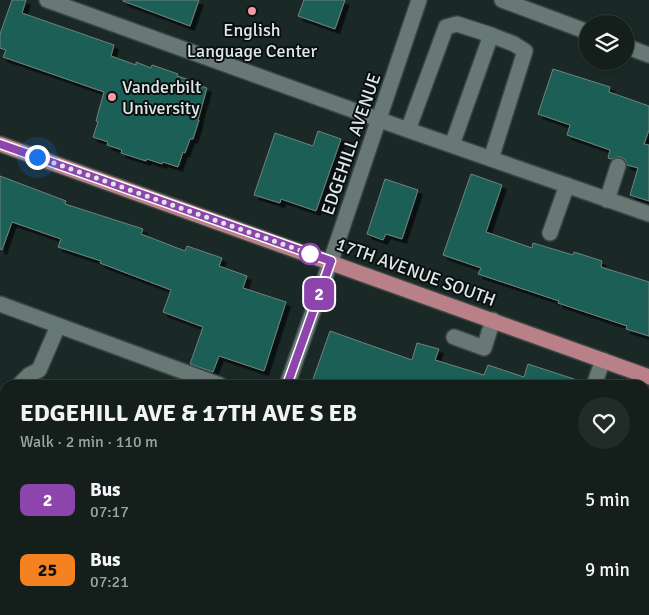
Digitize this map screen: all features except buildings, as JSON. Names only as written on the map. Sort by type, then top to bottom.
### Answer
[{"type":"main road","name":"17TH AVENUE SOUTH","points":[[0,144],[649,376]]},
{"type":"street","points":[[47,0],[408,130],[649,214]]},
{"type":"street","name":"EDGEHILL AVENUE","points":[[289,380],[419,0]]},
{"type":"street","points":[[502,0],[524,4],[579,28]]},
{"type":"street","points":[[408,130],[446,27],[457,24],[491,35],[514,44],[525,52],[491,159]]},
{"type":"street","points":[[452,145],[491,35]]},
{"type":"street","points":[[634,49],[649,55]]},
{"type":"street","points":[[607,200],[618,166]]},
{"type":"street","points":[[550,233],[566,186]]},
{"type":"street","points":[[0,304],[206,380]]},
{"type":"street","points":[[454,337],[484,348],[493,320]]},
{"type":"street","points":[[24,380],[39,370],[58,326]]},
{"type":"street","points":[[596,380],[603,360]]},
{"type":"bus line","name":"2","points":[[0,144],[331,261],[289,380]]},
{"type":"place","name":"English Language Center","points":[[252,11]]},
{"type":"place","name":"Vanderbilt University","points":[[112,97]]},
{"type":"route","points":[[37,157],[313,255],[310,254]]}]
